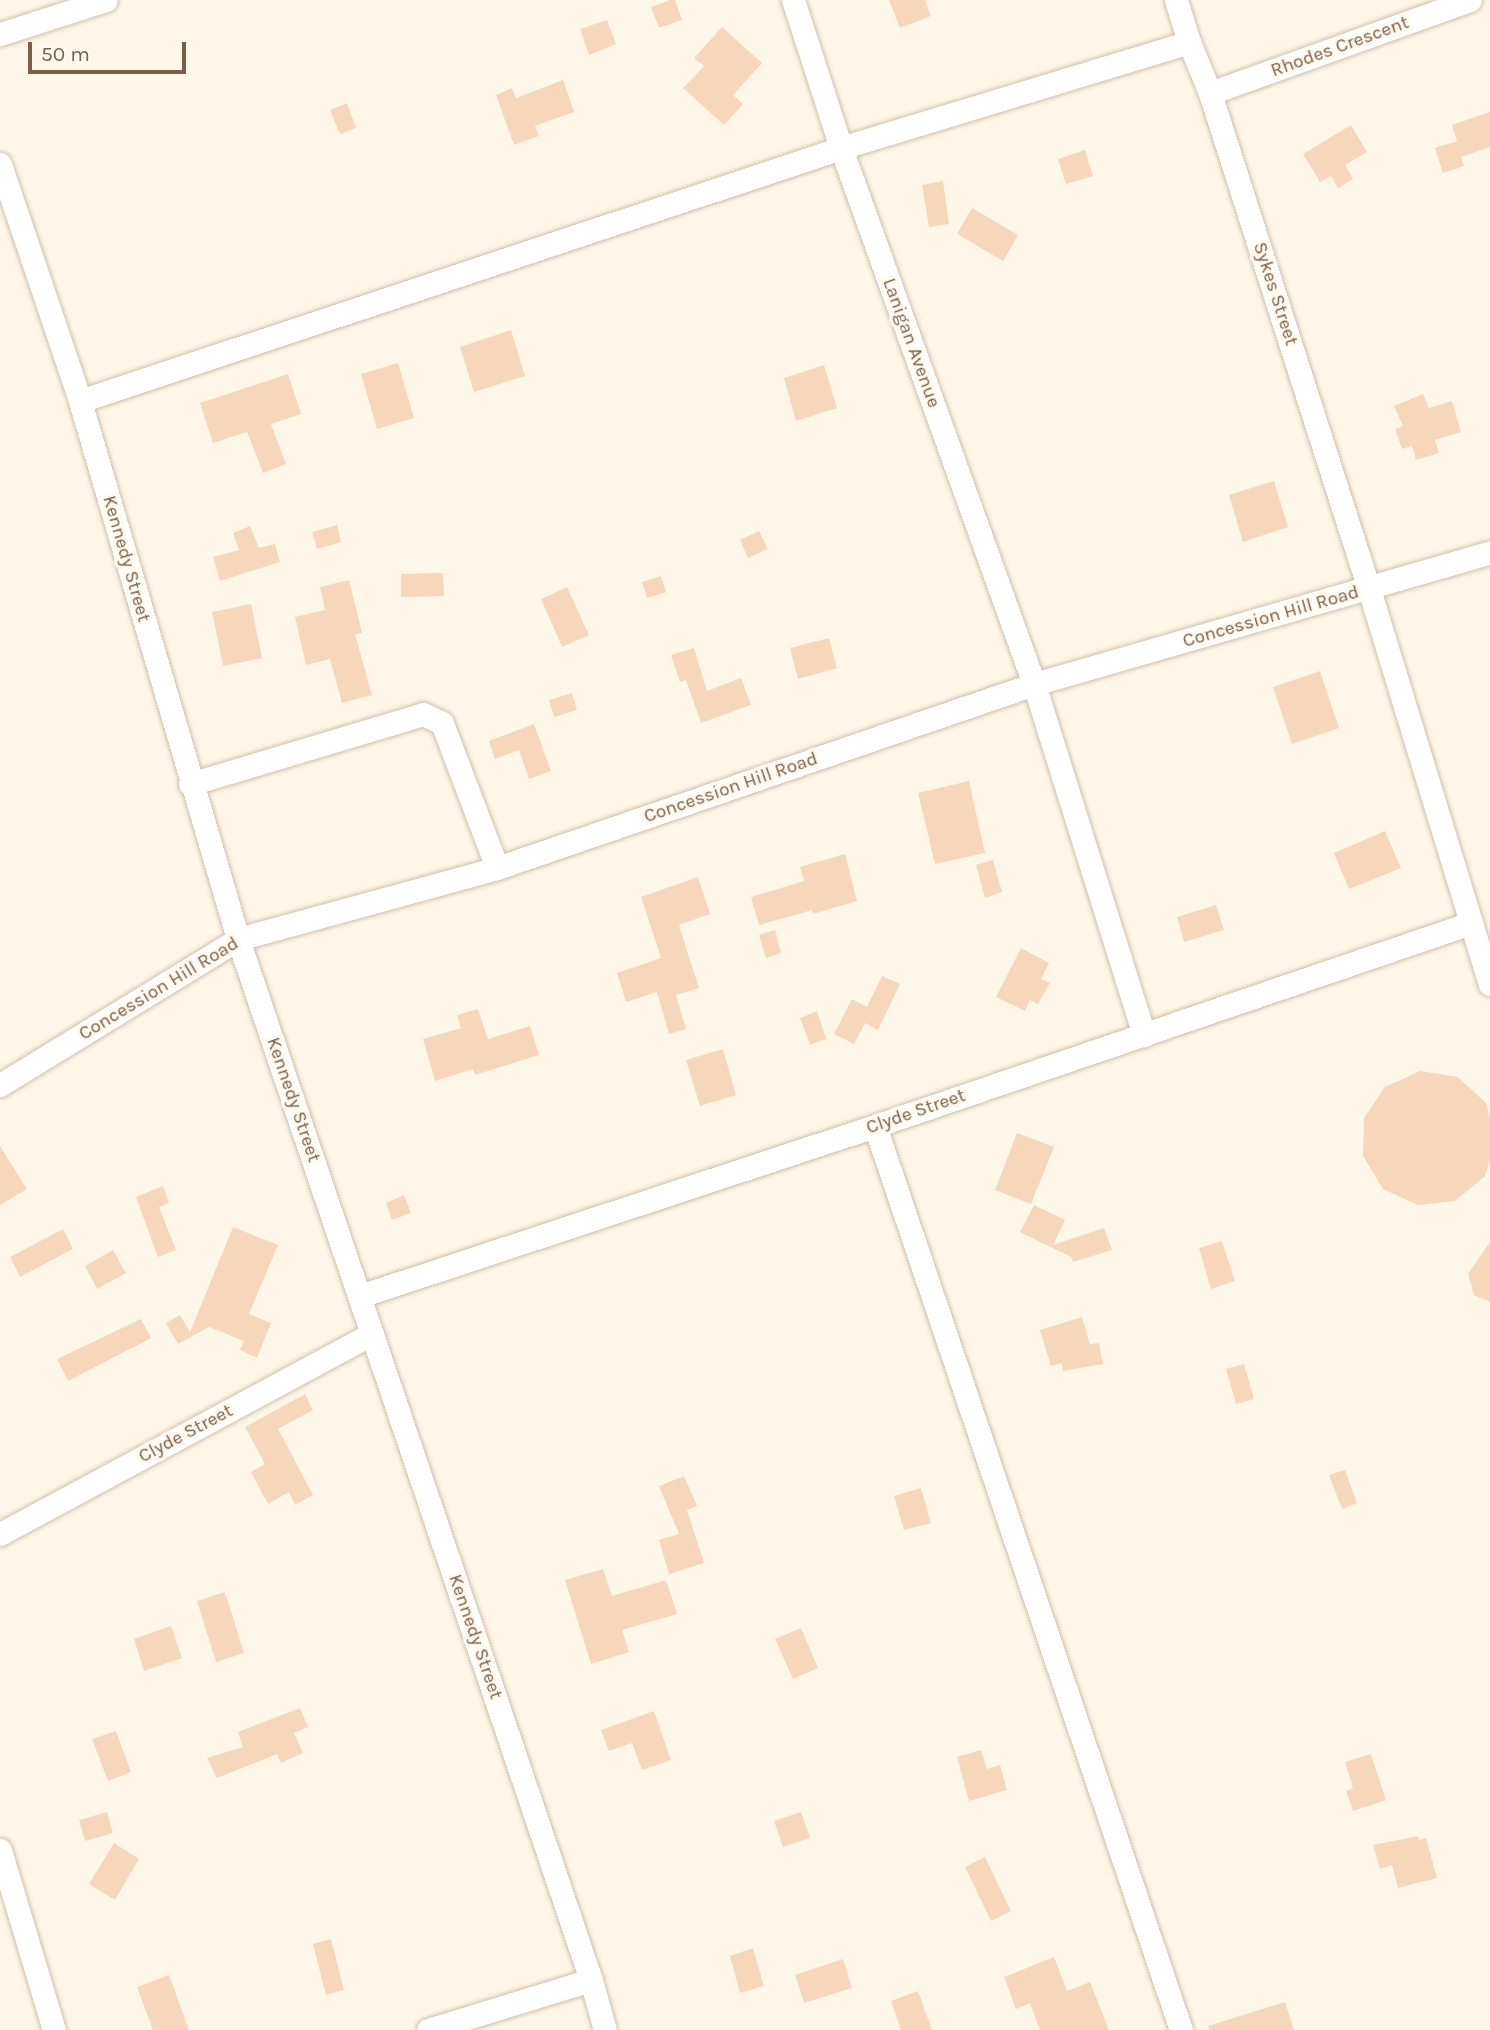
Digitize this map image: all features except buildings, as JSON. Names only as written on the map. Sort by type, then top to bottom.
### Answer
[{"type":"street","points":[[0,34],[106,0]]},
{"type":"street","name":"Lanigan Avenue","points":[[793,0],[841,148],[1034,684],[1143,1035]]},
{"type":"street","name":"Sykes Street","points":[[1176,0],[1189,42],[1210,93],[1369,589],[1490,984]]},
{"type":"street","name":"Rhodes Crescent","points":[[1210,93],[1471,0]]},
{"type":"street","points":[[80,401],[841,148],[1189,42]]},
{"type":"street","name":"Kennedy Street","points":[[0,164],[80,401],[190,784],[238,939],[591,1980],[605,2030]]},
{"type":"street","name":"Concession Hill Road","points":[[0,1085],[238,939],[498,868],[1034,684],[1490,552]]},
{"type":"street","points":[[190,784],[424,714],[442,723],[498,868]]},
{"type":"street","name":"Clyde Street","points":[[360,1296],[875,1126],[1471,923]]},
{"type":"street","points":[[875,1126],[1181,2030]]},
{"type":"street","name":"Clyde Street","points":[[0,1534],[372,1334]]},
{"type":"street","points":[[0,1850],[54,2030]]},
{"type":"street","points":[[428,2030],[591,1980]]}]
